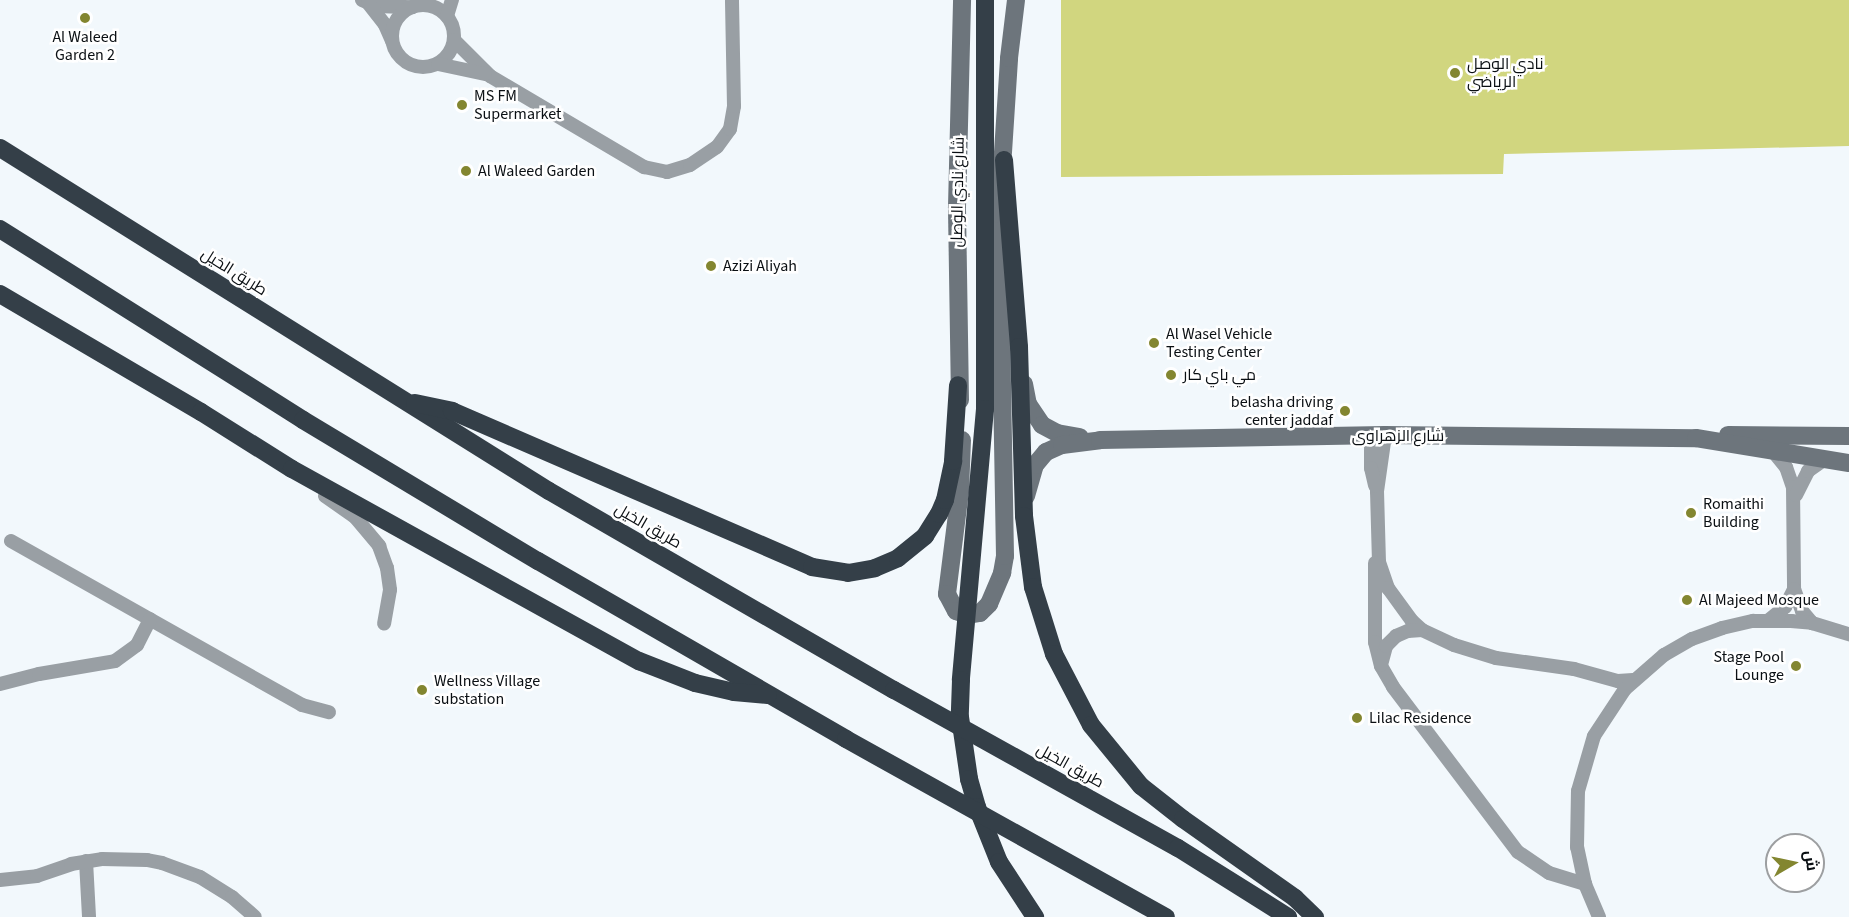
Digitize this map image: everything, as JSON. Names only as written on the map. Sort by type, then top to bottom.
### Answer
[{"type":"highway","points":[[986,0],[983,285],[987,371],[986,409],[961,680],[963,746],[969,779],[987,835],[999,862],[1033,914]]},
{"type":"highway","name":"طريق الخيل","points":[[0,148],[549,491],[894,690],[1178,848],[1288,917]]},
{"type":"highway","points":[[1004,160],[1020,347],[1024,516],[1033,587],[1045,632],[1064,679],[1091,725],[1146,790],[1295,898],[1315,917]]},
{"type":"highway","points":[[0,229],[303,420],[538,561],[1166,917]]},
{"type":"highway","points":[[0,294],[292,469],[657,669],[714,688],[774,696]]},
{"type":"highway","points":[[408,403],[452,411],[812,567],[848,573],[875,568],[898,558],[925,536],[939,514],[945,500],[953,461],[958,385]]},
{"type":"street","points":[[447,16],[452,0]]},
{"type":"street","points":[[454,40],[490,76],[644,167],[667,172],[679,170],[717,147],[730,129],[734,106],[732,0]]},
{"type":"street","points":[[952,0],[961,29]]},
{"type":"street","name":"شارع نادي الوصل","points":[[962,0],[957,207],[958,385],[962,458],[947,594],[956,611],[974,615],[988,604],[1002,573],[1005,556],[999,241],[1004,160]]},
{"type":"street","points":[[1010,0],[1014,19]]},
{"type":"street","points":[[1004,160],[1009,58],[1016,0]]},
{"type":"street","points":[[365,2],[380,17],[398,56],[407,63],[420,68],[438,64],[490,76]]},
{"type":"street","points":[[365,2],[384,7],[417,4],[436,8],[447,16],[453,27],[454,40],[449,54],[438,64]]},
{"type":"street","points":[[392,41],[396,21],[417,4]]},
{"type":"street","name":"شارع الزهراوى","points":[[1020,347],[1026,396],[1036,419],[1057,434],[1100,440]]},
{"type":"street","points":[[1378,436],[1377,549],[1373,612],[1375,642],[1381,666],[1393,687],[1518,852],[1549,873],[1585,884]]},
{"type":"street","name":"شارع الزهراوى","points":[[1024,516],[1028,489],[1040,458],[1062,445],[1100,440],[1378,436],[1696,438],[1849,436]]},
{"type":"street","name":"شارع الزهراوى","points":[[1696,438],[1849,463]]},
{"type":"street","points":[[1772,450],[1786,467],[1795,497],[1794,589],[1802,611],[1812,623]]},
{"type":"street","points":[[1795,497],[1802,479],[1824,460]]},
{"type":"street","points":[[292,469],[294,475],[355,517],[373,536],[383,556],[389,579],[389,602],[384,623]]},
{"type":"street","points":[[11,541],[302,705],[329,712]]},
{"type":"street","points":[[1377,549],[1382,576],[1391,594],[1402,611],[1422,630],[1454,645],[1496,658],[1574,669],[1617,681],[1633,680]]},
{"type":"street","points":[[1770,620],[1785,607],[1794,589]]},
{"type":"street","points":[[0,684],[39,674],[115,662],[137,645],[150,619]]},
{"type":"street","points":[[1599,917],[1585,884],[1576,828],[1582,772],[1603,719],[1633,680],[1664,655],[1692,639],[1722,628],[1770,620],[1812,623],[1849,634]]},
{"type":"street","points":[[1381,666],[1383,652],[1396,636],[1408,631],[1422,630]]},
{"type":"street","points":[[0,880],[37,876],[86,861],[117,858],[162,863],[216,887],[255,917]]},
{"type":"street","points":[[86,861],[88,917]]},
{"type":"green space","name":"نادي الوصل الرياضي","points":[[1061,0],[1849,0],[1849,146],[1504,154],[1503,174],[1061,177]]},
{"type":"place","name":"Al Waleed Garden 2","points":[[85,18]]},
{"type":"place","name":"نادي الوصل الرياضي","points":[[1455,73]]},
{"type":"place","name":"MS FM Supermarket","points":[[462,105]]},
{"type":"place","name":"Al Waleed Garden","points":[[466,171]]},
{"type":"place","name":"Azizi Aliyah","points":[[711,266]]},
{"type":"place","name":"Al Wasel Vehicle Testing Center","points":[[1154,343]]},
{"type":"place","name":"مي باي كار","points":[[1171,375]]},
{"type":"place","name":"belasha driving center jaddaf","points":[[1345,411]]},
{"type":"place","name":"Romaithi Building","points":[[1691,513]]},
{"type":"place","name":"Al Majeed Mosque","points":[[1687,600]]},
{"type":"place","name":"Stage Pool Lounge","points":[[1796,666]]},
{"type":"place","name":"Wellness Village substation","points":[[422,690]]},
{"type":"place","name":"Lilac Residence","points":[[1357,718]]}]
